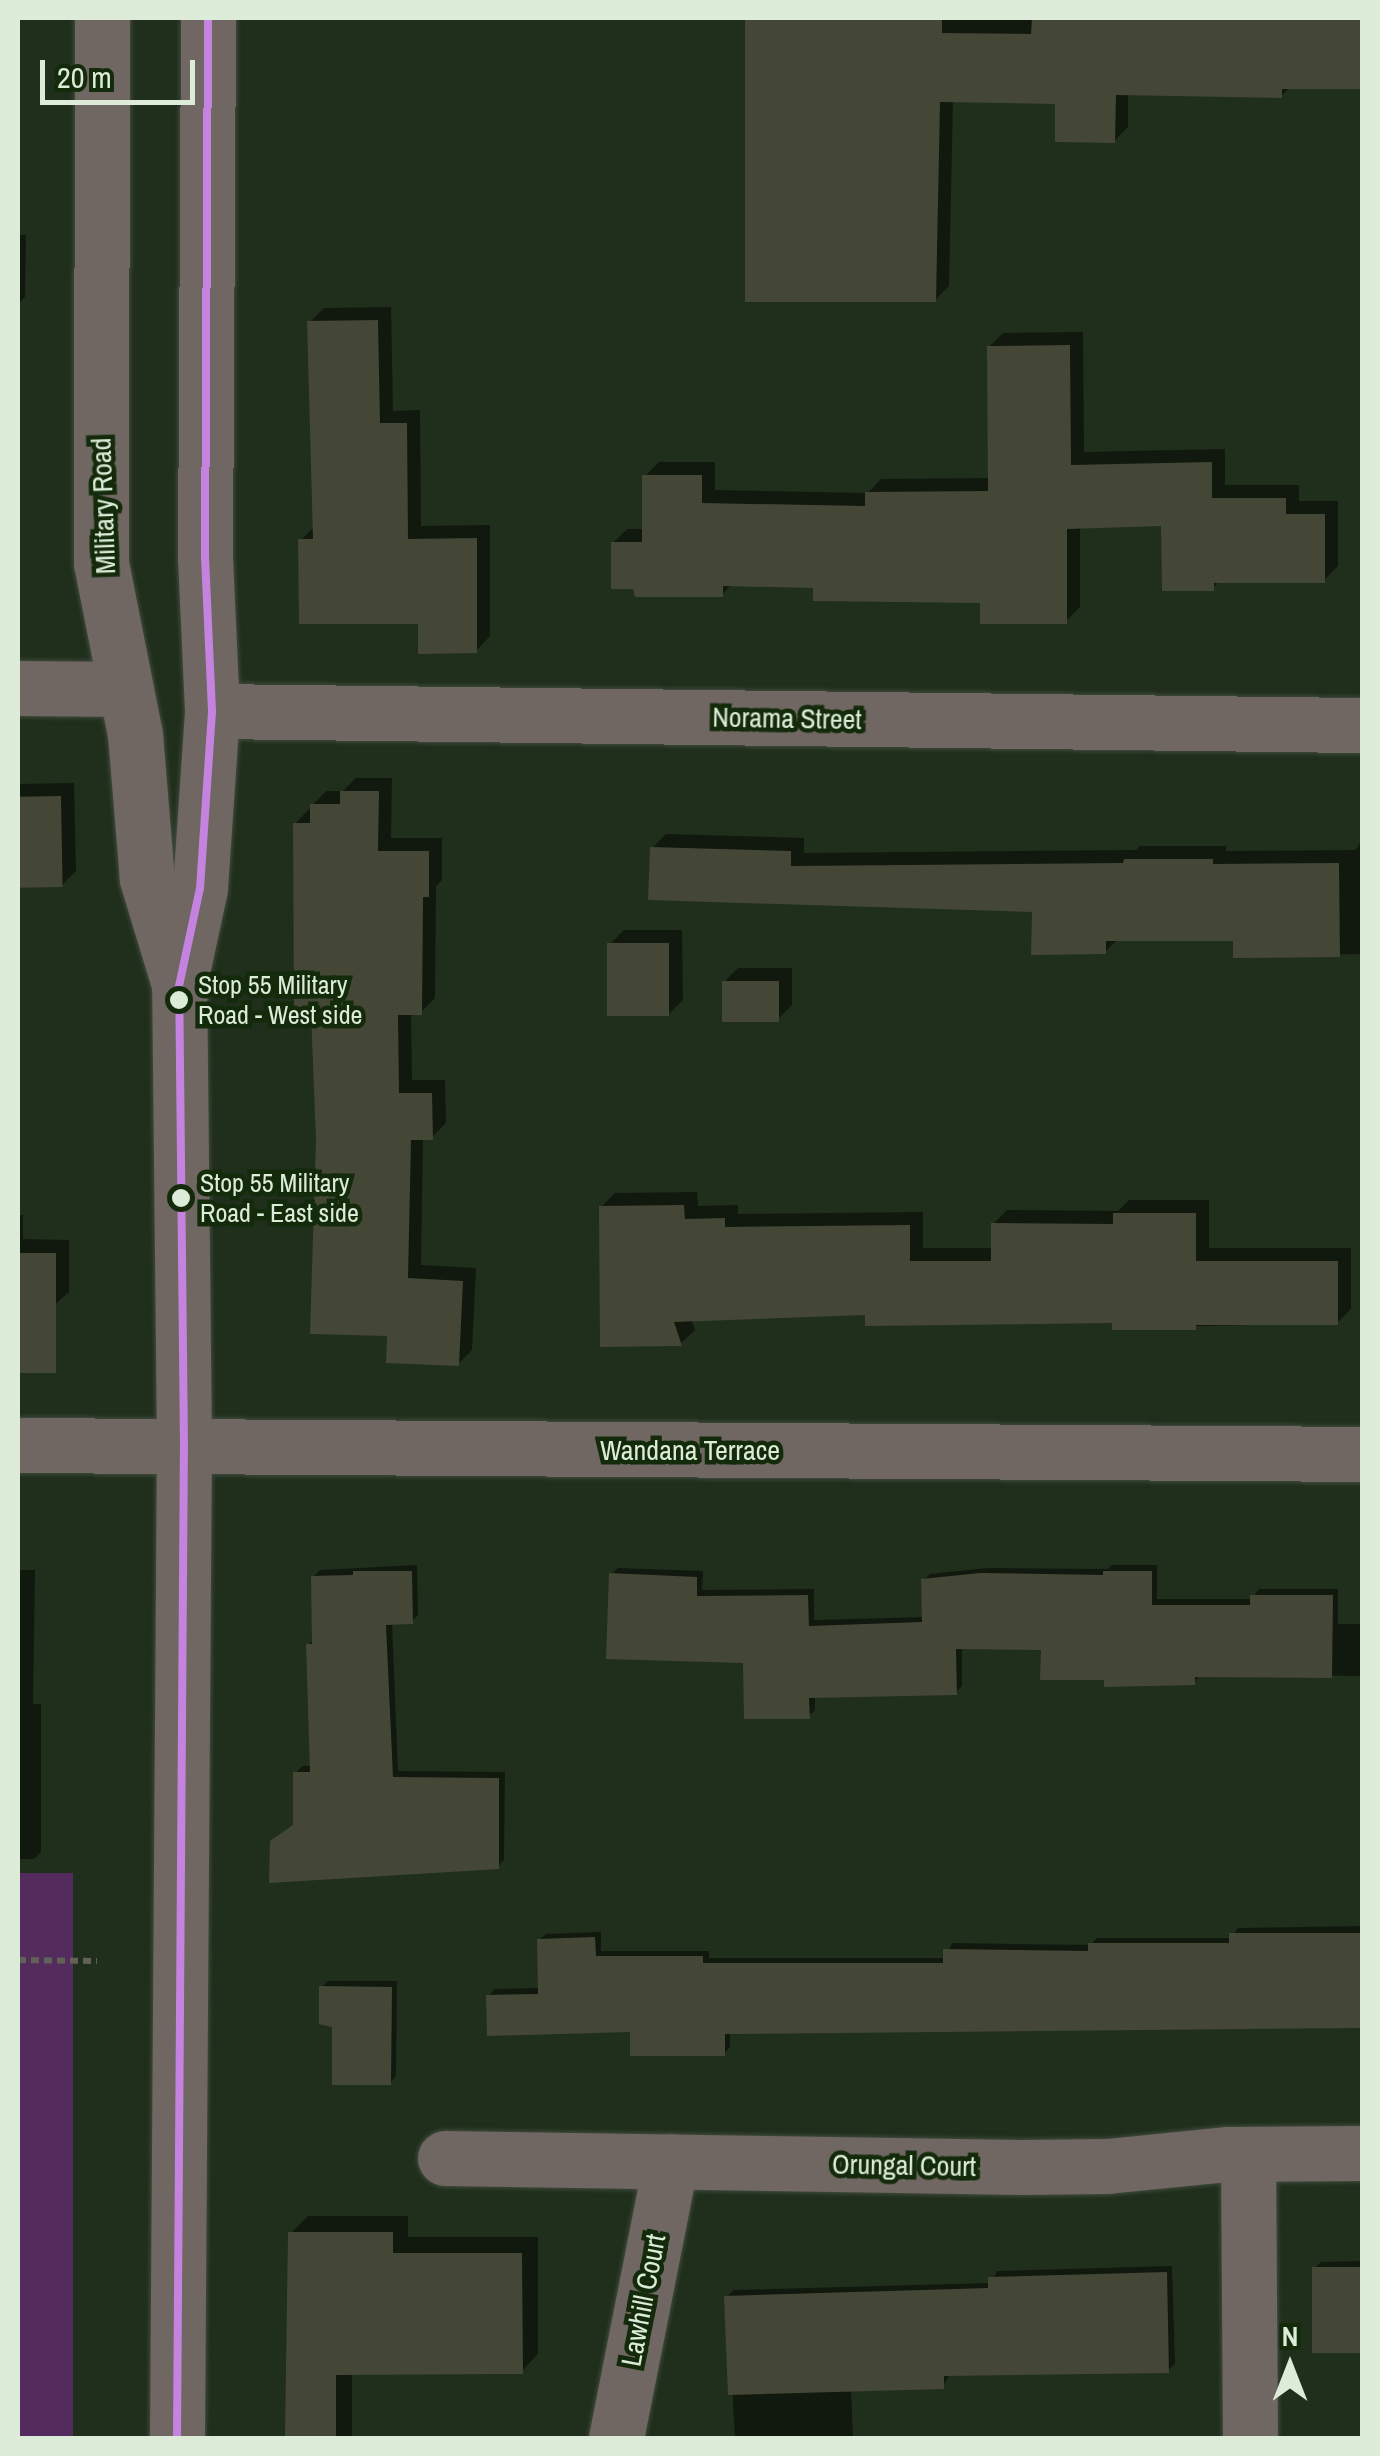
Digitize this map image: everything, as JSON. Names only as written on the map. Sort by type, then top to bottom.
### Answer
[{"type":"street","name":"Military Road","points":[[102,18],[101,563],[135,734],[147,879],[179,986]]},
{"type":"street","name":"Military Road","points":[[177,2438],[184,1446],[179,986],[200,888],[212,711],[205,559],[208,18]]},
{"type":"street","points":[[18,688],[126,689]]},
{"type":"street","name":"Norama Street","points":[[212,711],[1362,725]]},
{"type":"street","name":"Wandana Terrace","points":[[18,1445],[1362,1454]]},
{"type":"street","name":"Orungal Court","points":[[445,2158],[1021,2168],[1248,2154],[1362,2153]]},
{"type":"street","points":[[1248,2154],[1250,2438]]},
{"type":"street","name":"Lawhill Court","points":[[616,2438],[671,2162]]},
{"type":"path","points":[[18,1960],[97,1962]]},
{"type":"shaded area","points":[[18,1873],[73,1873],[73,2438],[18,2438]]},
{"type":"building","points":[[745,18],[919,18],[942,20],[942,33],[1031,34],[1032,18],[1362,20],[1362,89],[1282,89],[1282,98],[1116,95],[1115,143],[1055,142],[1055,104],[940,102],[936,302],[745,302]]},
{"type":"building","points":[[378,320],[380,423],[407,423],[408,539],[477,538],[477,653],[418,654],[418,624],[299,624],[298,539],[313,539],[307,321]]},
{"type":"building","points":[[1070,345],[1071,465],[1212,462],[1212,498],[1286,498],[1286,514],[1325,514],[1325,583],[1214,583],[1214,591],[1162,591],[1161,526],[1067,529],[1067,624],[980,624],[980,603],[813,601],[813,588],[723,586],[723,597],[635,597],[633,589],[611,589],[611,542],[642,542],[642,475],[702,475],[702,503],[865,506],[865,492],[988,491],[987,346]]},
{"type":"building","points":[[340,791],[379,791],[378,851],[429,851],[429,897],[423,897],[422,1015],[398,1015],[399,1093],[432,1093],[433,1140],[411,1140],[408,1278],[463,1281],[459,1366],[386,1363],[387,1336],[310,1334],[316,1140],[311,1014],[294,1014],[293,823],[310,823],[310,804],[340,804]]},
{"type":"building","points":[[61,796],[63,887],[20,888],[18,797]]},
{"type":"building","points":[[650,847],[791,851],[791,866],[1123,863],[1124,859],[1213,859],[1213,864],[1339,863],[1340,957],[1233,958],[1233,941],[1106,941],[1106,954],[1031,955],[1032,912],[648,900]]},
{"type":"building","points":[[607,943],[669,943],[669,1016],[607,1016]]},
{"type":"building","points":[[722,981],[779,981],[779,1022],[722,1022]]},
{"type":"building","points":[[684,1205],[685,1219],[725,1218],[725,1227],[910,1225],[910,1261],[991,1261],[991,1223],[1113,1224],[1113,1213],[1196,1213],[1196,1261],[1338,1261],[1338,1325],[1196,1325],[1196,1330],[1112,1330],[1112,1323],[865,1326],[865,1315],[674,1322],[682,1346],[600,1347],[599,1206]]},
{"type":"building","points":[[18,1253],[56,1253],[56,1373],[18,1373]]},
{"type":"building","points":[[353,1571],[412,1571],[413,1624],[386,1625],[393,1777],[499,1778],[499,1869],[269,1883],[270,1841],[293,1825],[293,1772],[310,1772],[306,1644],[312,1644],[311,1576],[353,1575]]},
{"type":"building","points":[[1103,1571],[1152,1571],[1152,1605],[1250,1605],[1250,1595],[1333,1595],[1332,1678],[1195,1677],[1195,1685],[1104,1687],[1104,1680],[1040,1680],[1041,1650],[956,1649],[957,1695],[809,1698],[810,1719],[744,1719],[743,1663],[606,1659],[609,1573],[697,1577],[697,1596],[808,1595],[809,1626],[922,1622],[921,1579],[980,1573],[1103,1575]]},
{"type":"building","points":[[1229,1933],[1362,1933],[1362,2028],[725,2034],[725,2056],[630,2056],[630,2032],[487,2036],[486,1995],[538,1994],[537,1939],[595,1937],[596,1956],[703,1956],[703,1963],[943,1963],[943,1949],[1088,1951],[1088,1943],[1229,1943]]},
{"type":"building","points":[[319,1986],[392,1987],[391,2085],[332,2085],[332,2027],[319,2024]]},
{"type":"building","points":[[288,2232],[393,2232],[393,2253],[522,2253],[523,2374],[336,2375],[336,2436],[285,2436]]},
{"type":"building","points":[[1312,2267],[1362,2267],[1362,2353],[1312,2353]]},
{"type":"building","points":[[1167,2272],[1169,2373],[944,2376],[944,2389],[728,2395],[724,2296],[988,2288],[988,2277]]},
{"type":"transit line","points":[[177,2438],[184,1447],[179,986],[200,888],[212,711],[205,559],[208,18]]},
{"type":"place","name":"Stop 55 Military Road - West side","points":[[179,1000]]},
{"type":"place","name":"Stop 55 Military Road - East side","points":[[181,1198]]}]
